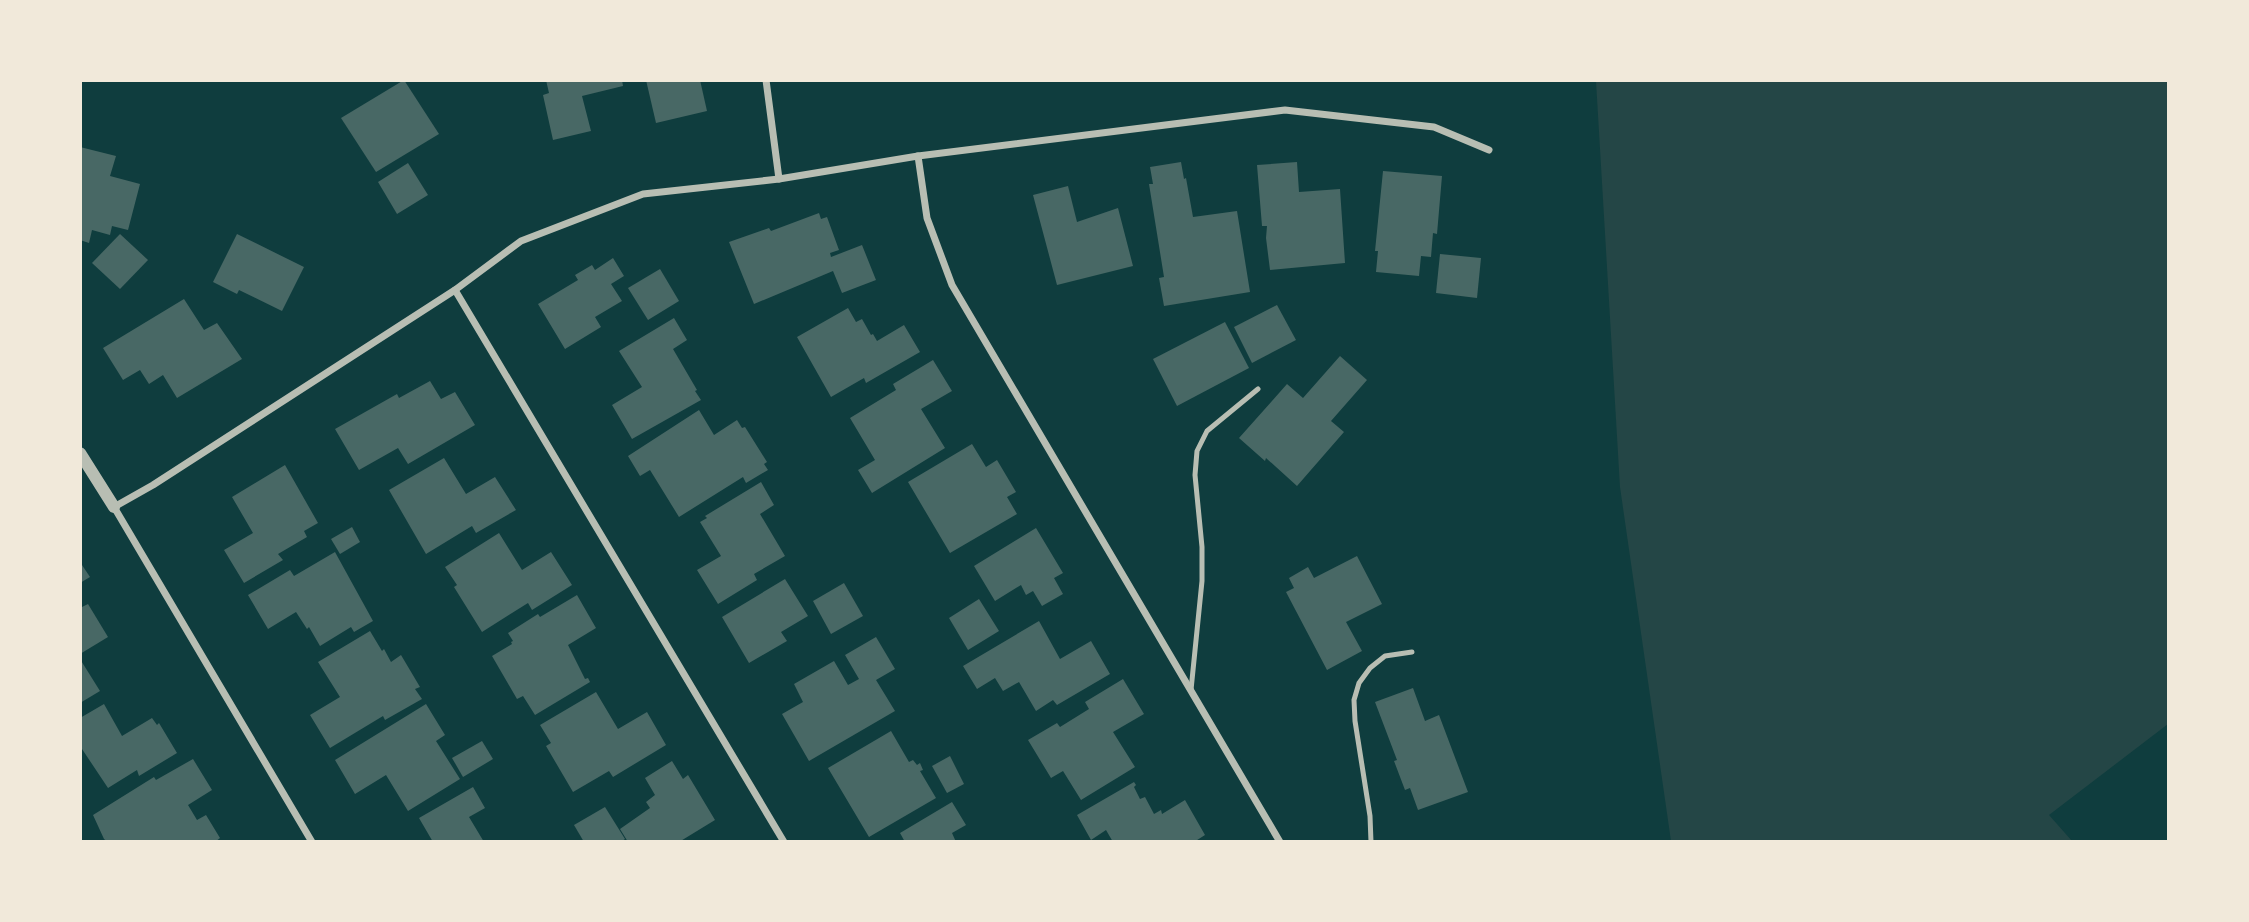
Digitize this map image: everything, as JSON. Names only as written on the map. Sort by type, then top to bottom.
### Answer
[{"type":"street","points":[[766,80],[779,180]]},
{"type":"street","points":[[114,507],[455,290],[521,242],[643,194],[779,180],[918,156],[1285,110],[1434,127],[1489,150]]},
{"type":"street","points":[[918,156],[927,218],[952,285],[1280,842]]},
{"type":"street","points":[[455,290],[784,842]]},
{"type":"street","points":[[80,453],[312,842]]},
{"type":"lane","points":[[1191,690],[1202,581],[1202,547],[1195,475],[1197,451],[1207,431],[1258,389]]},
{"type":"lane","points":[[1371,842],[1354,700],[1359,683],[1370,667],[1385,656],[1412,652]]},
{"type":"shaded area","points":[[1596,81],[2168,81],[2168,724],[2049,815],[2072,841],[1671,841],[1620,487]]},
{"type":"building","points":[[404,80],[439,134],[376,172],[341,118]]},
{"type":"building","points":[[546,80],[622,80],[623,86],[582,96],[591,131],[553,140],[543,95],[549,93]]},
{"type":"building","points":[[646,80],[700,80],[707,111],[656,123]]},
{"type":"building","points":[[80,147],[116,156],[110,176],[140,184],[128,230],[112,226],[110,235],[92,230],[89,243],[80,240]]},
{"type":"building","points":[[1181,162],[1193,217],[1237,211],[1250,292],[1164,306],[1159,278],[1164,277],[1149,184],[1153,184],[1150,167]]},
{"type":"building","points":[[1297,162],[1299,192],[1340,189],[1345,263],[1270,270],[1267,226],[1262,226],[1257,165]]},
{"type":"building","points":[[408,163],[428,195],[397,214],[378,182]]},
{"type":"building","points":[[1383,171],[1442,176],[1437,234],[1433,233],[1431,257],[1421,256],[1419,276],[1376,272],[1378,251],[1375,251]]},
{"type":"building","points":[[1068,186],[1077,222],[1118,208],[1133,266],[1057,285],[1033,195]]},
{"type":"building","points":[[819,213],[821,219],[827,217],[839,250],[830,253],[831,257],[862,245],[876,280],[842,293],[833,271],[754,304],[729,242],[769,228],[771,231]]},
{"type":"building","points":[[120,234],[148,260],[120,289],[92,263]]},
{"type":"building","points":[[237,234],[304,267],[282,311],[239,290],[237,294],[213,282]]},
{"type":"building","points":[[1440,254],[1481,258],[1477,298],[1436,293]]},
{"type":"building","points":[[613,258],[624,276],[611,284],[622,301],[595,317],[601,327],[565,349],[538,304],[578,280],[575,275],[592,265],[595,270]]},
{"type":"building","points":[[660,269],[679,301],[648,320],[628,288]]},
{"type":"building","points":[[184,299],[204,330],[217,323],[242,359],[177,398],[163,375],[149,384],[140,370],[123,380],[103,348]]},
{"type":"building","points":[[1277,305],[1296,340],[1252,363],[1234,327]]},
{"type":"building","points":[[848,308],[856,322],[862,319],[877,341],[904,325],[920,352],[866,383],[864,378],[831,397],[797,337]]},
{"type":"building","points":[[674,318],[687,340],[673,349],[701,400],[632,439],[612,405],[642,387],[619,351]]},
{"type":"building","points":[[1225,322],[1249,368],[1177,406],[1153,359]]},
{"type":"building","points":[[1340,356],[1367,380],[1331,421],[1344,432],[1297,486],[1239,438],[1287,384],[1303,398]]},
{"type":"building","points":[[933,360],[952,391],[921,409],[945,448],[872,493],[858,470],[875,460],[850,418],[896,390],[893,384]]},
{"type":"building","points":[[430,381],[441,399],[455,392],[475,425],[408,464],[398,448],[359,470],[335,429],[397,394],[399,398]]},
{"type":"building","points":[[699,410],[714,435],[737,420],[742,428],[745,427],[767,462],[764,464],[768,470],[746,483],[743,477],[679,517],[650,470],[640,476],[628,456]]},
{"type":"building","points":[[972,444],[986,467],[997,460],[1016,492],[1007,497],[1017,514],[950,553],[908,482]]},
{"type":"building","points":[[444,458],[466,494],[495,477],[516,510],[476,533],[472,526],[426,554],[389,490]]},
{"type":"building","points":[[285,465],[318,523],[304,531],[307,537],[278,554],[283,560],[244,583],[224,550],[253,533],[232,497]]},
{"type":"building","points":[[761,482],[774,505],[760,514],[785,556],[754,574],[757,580],[718,604],[697,570],[721,556],[700,522],[707,518],[705,516]]},
{"type":"building","points":[[352,527],[360,542],[340,554],[331,539]]},
{"type":"building","points":[[1036,528],[1063,573],[1054,578],[1063,594],[1042,606],[1033,591],[1026,595],[1021,585],[995,601],[974,566]]},
{"type":"building","points":[[499,533],[522,570],[551,552],[572,585],[532,610],[528,603],[482,632],[445,567]]},
{"type":"building","points":[[335,552],[373,621],[354,632],[351,627],[320,646],[296,612],[268,629],[248,595],[290,570],[294,576]]},
{"type":"building","points":[[1357,556],[1382,604],[1346,622],[1362,651],[1327,670],[1286,592],[1294,588],[1289,578],[1308,567],[1314,578]]},
{"type":"building","points":[[80,562],[90,577],[80,583]]},
{"type":"building","points":[[785,579],[808,616],[781,632],[787,641],[749,663],[722,617]]},
{"type":"building","points":[[844,583],[863,616],[831,634],[813,601]]},
{"type":"building","points":[[577,595],[596,628],[568,645],[585,679],[588,678],[590,682],[535,715],[523,696],[517,699],[492,656],[512,644],[508,633],[538,614],[540,617]]},
{"type":"building","points":[[979,599],[999,631],[968,650],[949,618]]},
{"type":"building","points":[[88,604],[108,637],[80,654],[80,608]]},
{"type":"building","points":[[1039,621],[1060,659],[1091,641],[1110,674],[1057,705],[1053,700],[1036,711],[1019,682],[1003,691],[995,678],[977,689],[963,666]]},
{"type":"building","points":[[370,631],[391,662],[401,655],[420,687],[415,689],[422,699],[385,720],[383,716],[330,748],[310,715],[340,697],[318,662]]},
{"type":"building","points":[[876,637],[895,669],[876,680],[895,711],[809,761],[782,714],[803,702],[794,684],[834,661],[848,685],[859,679],[845,655]]},
{"type":"building","points":[[80,659],[100,691],[80,703]]},
{"type":"building","points":[[1123,679],[1144,714],[1113,732],[1135,767],[1081,800],[1063,771],[1051,778],[1028,740],[1057,723],[1060,727],[1089,709],[1085,702]]},
{"type":"building","points":[[1413,688],[1425,721],[1439,715],[1468,792],[1418,810],[1410,788],[1405,790],[1394,761],[1397,760],[1375,702]]},
{"type":"building","points":[[596,692],[618,729],[647,712],[666,745],[613,777],[609,771],[573,792],[546,746],[551,743],[540,725]]},
{"type":"building","points":[[104,704],[122,736],[152,718],[157,725],[159,723],[177,753],[139,776],[137,770],[108,788],[80,746],[80,718]]},
{"type":"building","points":[[426,704],[445,735],[436,741],[460,779],[408,811],[386,775],[355,794],[335,760]]},
{"type":"building","points":[[891,731],[909,762],[913,760],[917,765],[920,763],[923,770],[920,771],[936,798],[869,837],[828,768]]},
{"type":"building","points":[[482,741],[493,759],[463,777],[452,758]]},
{"type":"building","points":[[950,756],[964,784],[947,793],[932,766]]},
{"type":"building","points":[[193,759],[212,790],[188,805],[197,820],[206,815],[220,838],[215,842],[108,842],[104,839],[93,815],[154,777],[156,780]]},
{"type":"building","points":[[672,761],[683,779],[688,775],[715,820],[679,842],[628,842],[620,829],[650,808],[646,802],[655,795],[645,778]]},
{"type":"building","points":[[1134,782],[1140,799],[1145,797],[1154,814],[1161,810],[1162,814],[1185,800],[1205,835],[1194,842],[1113,842],[1106,830],[1091,840],[1077,815]]},
{"type":"building","points":[[473,787],[485,808],[469,817],[484,842],[433,842],[419,818]]},
{"type":"building","points":[[952,802],[966,825],[952,833],[956,842],[905,842],[900,833]]},
{"type":"building","points":[[605,807],[625,839],[621,842],[584,842],[574,825]]}]
